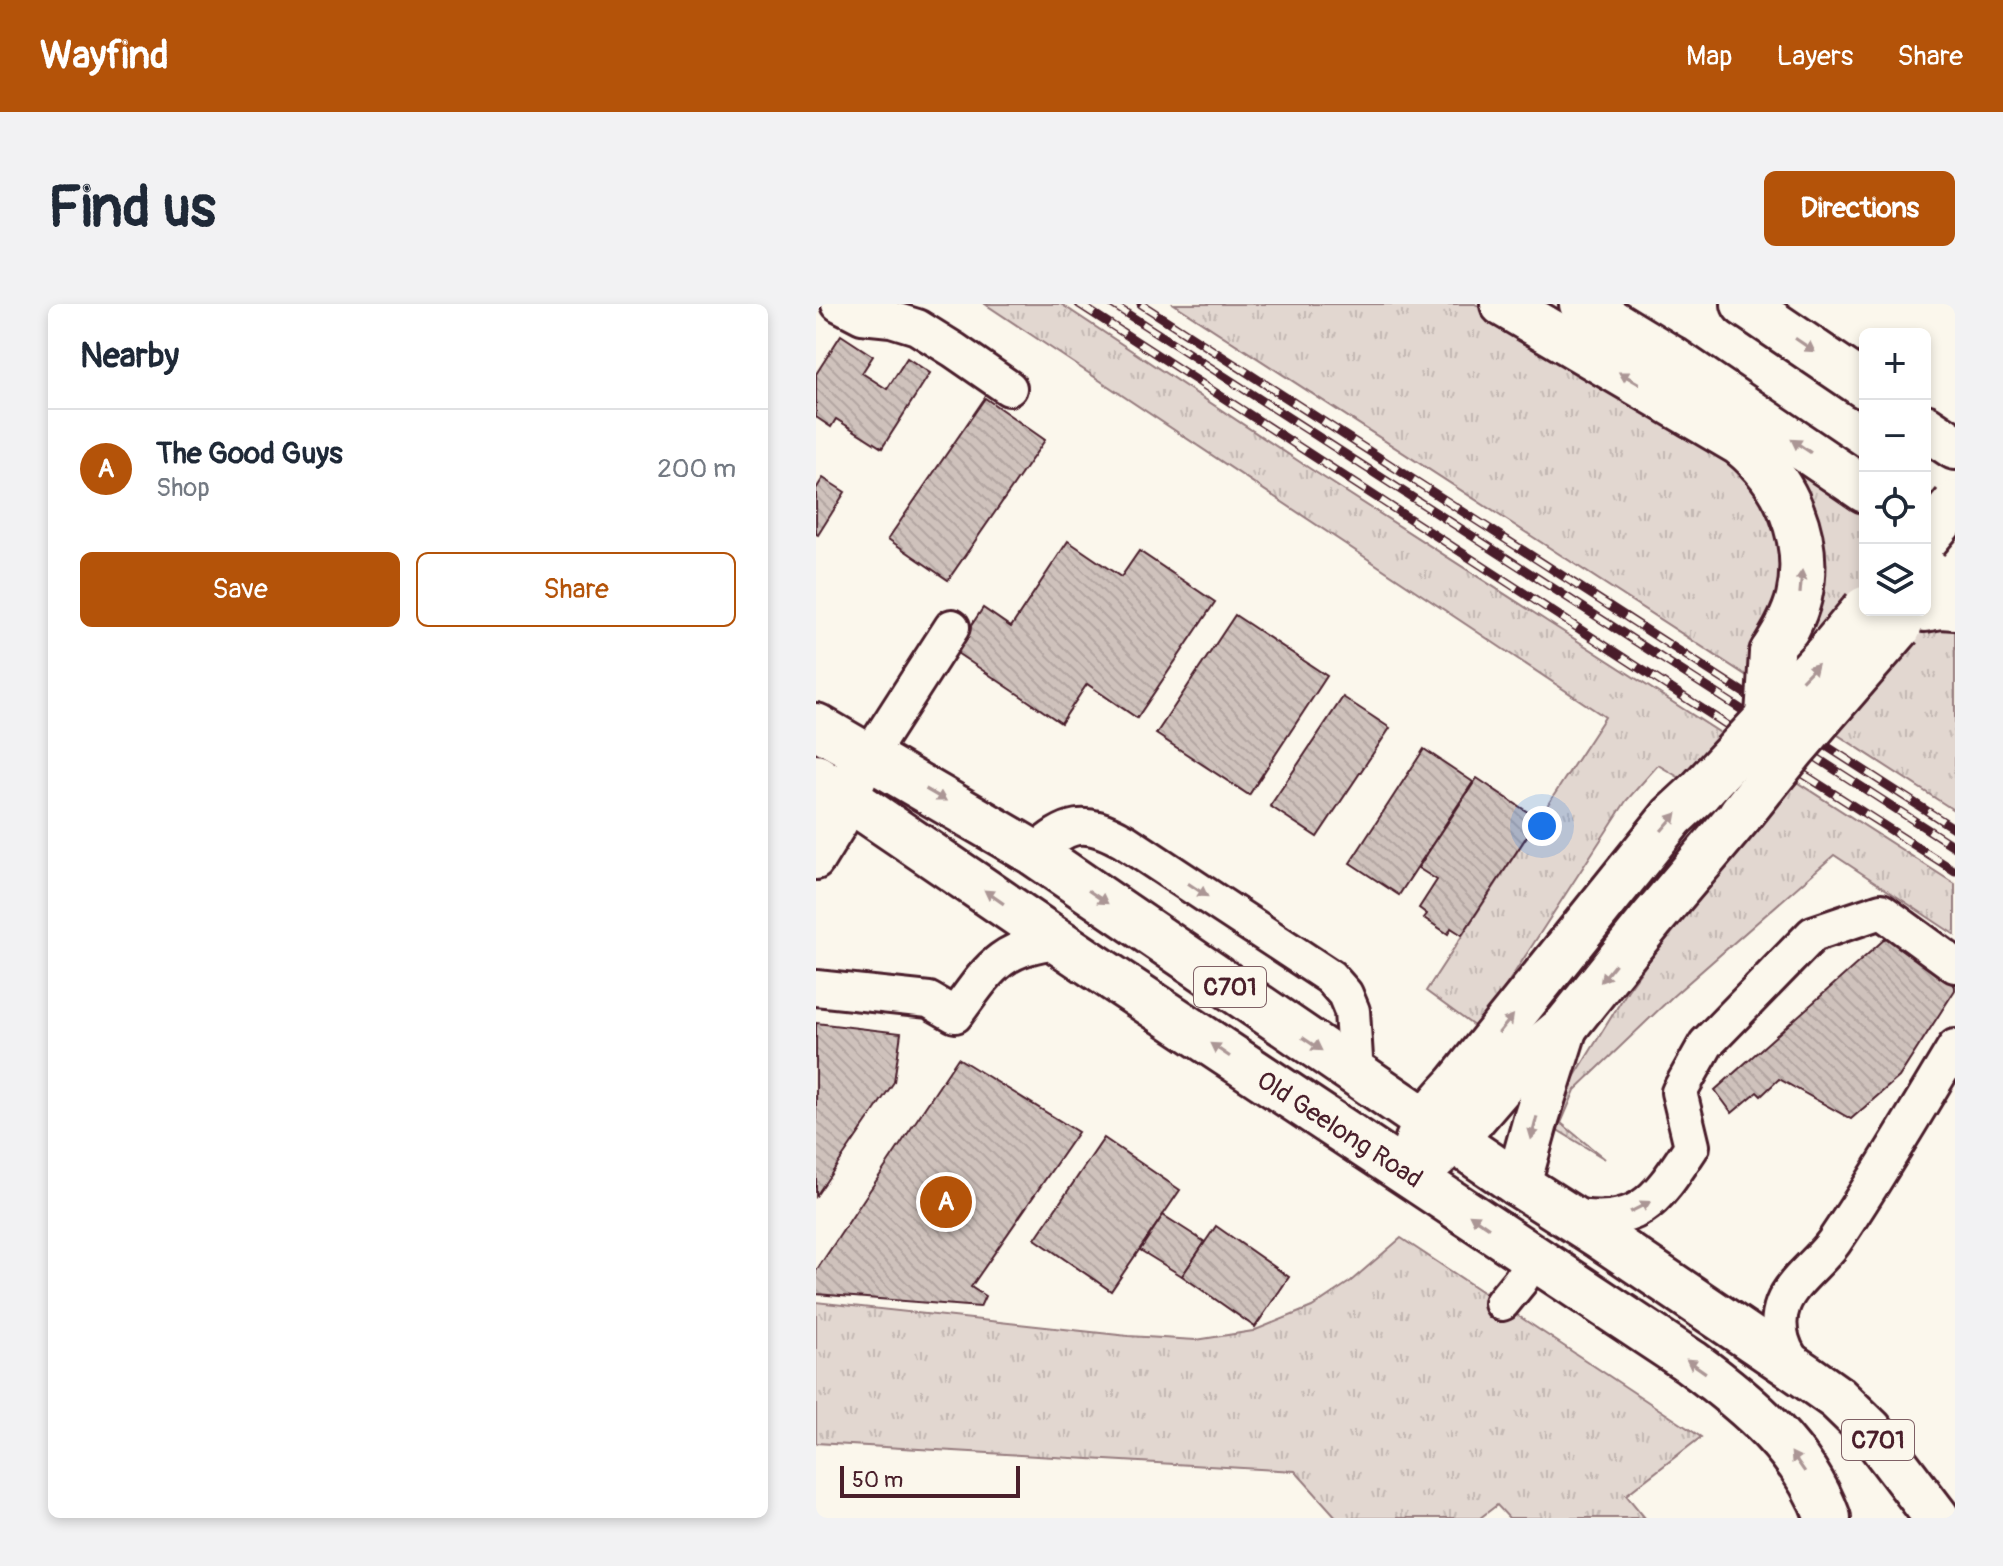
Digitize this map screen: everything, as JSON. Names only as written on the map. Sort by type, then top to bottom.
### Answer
[{"type":"main road","points":[[1503,304],[1740,443],[1757,457],[1783,490],[1797,528],[1802,560],[1799,597],[1786,630],[1772,653],[1768,716]]},
{"type":"main road","points":[[1582,304],[1669,357],[1859,486]]},
{"type":"main road","points":[[1744,304],[1859,382]]},
{"type":"main road","points":[[1931,431],[1955,447]]},
{"type":"main road","points":[[1931,533],[1955,504]]},
{"type":"main road","points":[[1931,536],[1955,554],[1931,583]]},
{"type":"main road","points":[[1931,607],[1955,607]]},
{"type":"main road","points":[[1441,1130],[1441,1102],[1673,816],[1828,653],[1897,616]]},
{"type":"main road","points":[[1410,1174],[1441,1130],[1565,1027],[1903,616]]},
{"type":"main road","name":"Old Geelong Road","points":[[816,726],[1034,853],[1518,1184],[1806,1376],[1837,1398],[1870,1430],[1937,1518]]},
{"type":"main road","name":"Old Geelong Road","points":[[830,796],[1058,941],[1691,1362],[1757,1413],[1785,1443],[1808,1475],[1828,1518]]},
{"type":"main road","points":[[1518,1184],[1565,1027]]},
{"type":"main road","points":[[1907,1518],[1914,1518]]},
{"type":"street","points":[[839,304],[862,316],[891,319],[917,327],[1009,388]]},
{"type":"street","points":[[816,862],[840,823],[830,796],[869,756],[952,627]]},
{"type":"street","points":[[1034,853],[1053,836],[1076,827],[1090,827],[1110,833],[1330,977],[1345,994],[1352,1011],[1356,1074]]},
{"type":"street","points":[[1564,1215],[1606,1218],[1627,1214],[1642,1208],[1662,1189],[1692,1146],[1679,1092],[1706,1044],[1813,934],[1881,911],[1955,965]]},
{"type":"street","points":[[816,988],[929,1000],[955,1015],[987,972],[1003,957],[1040,943],[1058,941]]},
{"type":"street","points":[[1806,1376],[1787,1355],[1783,1345],[1779,1322],[1784,1302],[1832,1245],[1955,1047]]},
{"type":"street","points":[[1502,1303],[1534,1258]]},
{"type":"green space","points":[[985,304],[1061,304],[1309,468],[1955,884],[1955,935],[1834,855],[1672,997],[1575,1090],[1561,1123],[1605,1159],[1551,1126],[1568,1087],[1628,990],[1722,859],[1749,826],[1760,827],[1658,765],[1626,801],[1478,1029],[1426,991],[1605,717]]},
{"type":"green space","points":[[1174,304],[1475,304],[1685,435],[1710,399],[1859,501],[1859,616],[1931,616],[1931,601],[1955,564],[1955,811]]},
{"type":"green space","points":[[1401,1238],[1701,1437],[1626,1495],[1645,1518],[1509,1518],[1497,1505],[1480,1518],[1337,1518],[1295,1471],[816,1443],[816,1302],[1128,1336],[1196,1340],[1253,1331],[1312,1307],[1351,1281]]},
{"type":"building","points":[[841,335],[873,356],[862,373],[887,389],[907,358],[930,373],[882,448],[836,419],[831,427],[816,417],[816,374]]},
{"type":"building","points":[[985,398],[1045,440],[948,580],[888,539]]},
{"type":"building","points":[[823,478],[845,492],[818,535],[816,489]]},
{"type":"building","points":[[1068,541],[1121,577],[1139,551],[1215,602],[1137,718],[1087,684],[1061,723],[954,651],[983,608],[1011,627]]},
{"type":"building","points":[[1235,615],[1327,676],[1249,795],[1156,734]]},
{"type":"building","points":[[1343,697],[1390,728],[1317,837],[1270,806]]},
{"type":"building","points":[[1424,749],[1473,782],[1399,895],[1350,863]]},
{"type":"building","points":[[1477,778],[1538,819],[1462,935],[1451,928],[1448,934],[1424,918],[1427,914],[1419,908],[1437,880],[1418,868]]},
{"type":"building","points":[[1887,937],[1955,986],[1899,1077],[1851,1119],[1779,1079],[1761,1096],[1757,1092],[1732,1113],[1715,1090]]},
{"type":"building","points":[[816,1023],[901,1033],[894,1082],[816,1196]]},
{"type":"building","points":[[958,1058],[1078,1132],[971,1287],[985,1296],[980,1307],[816,1294],[816,1271]]},
{"type":"building","points":[[1104,1138],[1180,1190],[1111,1291],[1035,1239]]},
{"type":"building","points":[[1163,1215],[1205,1242],[1182,1276],[1140,1250]]},
{"type":"building","points":[[1216,1226],[1289,1277],[1255,1327],[1182,1276]]},
{"type":"railway","points":[[1079,304],[1955,871]]},
{"type":"railway","points":[[1112,304],[1955,847]]},
{"type":"railway","points":[[1141,304],[1955,829]]},
{"type":"place","name":"The Good Guys","points":[[946,1202]]}]
